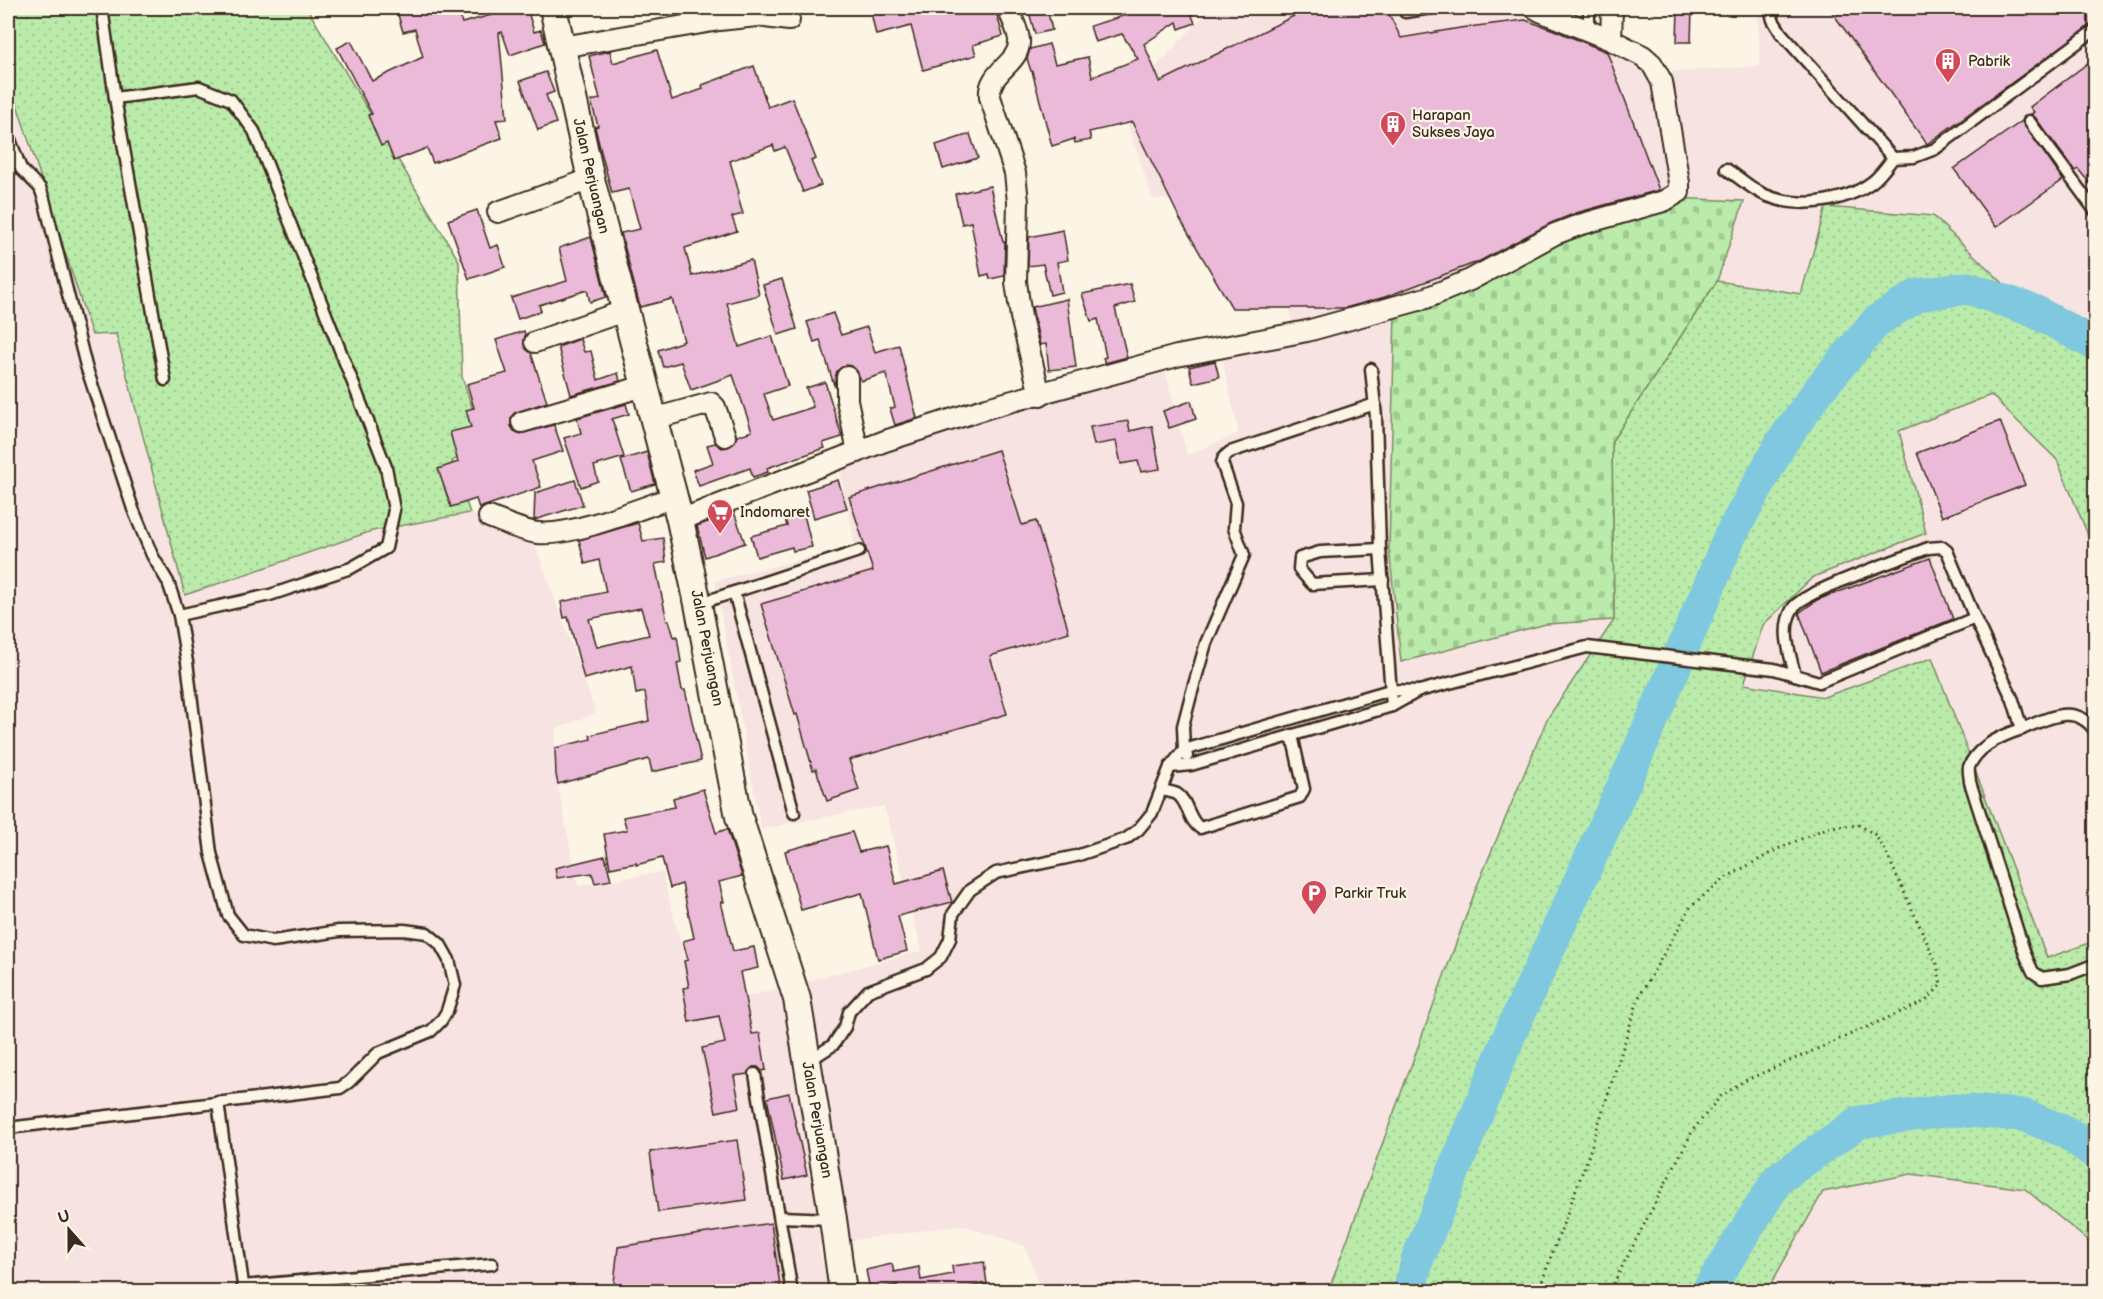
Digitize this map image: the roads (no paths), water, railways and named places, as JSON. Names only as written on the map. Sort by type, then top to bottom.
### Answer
[{"type":"street","name":"Jalan Perjuangan","points":[[553,8],[591,179],[677,509],[698,604],[739,817],[792,980],[839,1232],[843,1292]]},
{"type":"street","points":[[1008,8],[1019,39],[1018,48],[1016,54],[991,83],[989,89],[990,98],[1016,173],[1018,202],[1016,282],[1021,317],[1040,395]]},
{"type":"street","points":[[489,517],[536,533],[552,534],[677,509],[858,452],[939,422],[1177,356],[1308,331],[1426,298],[1470,280],[1555,234],[1674,196],[1679,192],[1680,183],[1662,82],[1658,72],[1643,56],[1535,8]]},
{"type":"street","points":[[1611,40],[1612,8]]},
{"type":"street","points":[[562,47],[718,20],[757,16],[789,20]]},
{"type":"street","points":[[498,213],[591,179]]},
{"type":"street","points":[[535,342],[624,312]]},
{"type":"street","points":[[847,377],[847,400],[858,452]]},
{"type":"street","points":[[522,422],[644,386]]},
{"type":"street","points":[[653,419],[711,403],[715,407],[725,436]]},
{"type":"lane","points":[[102,8],[165,380]]},
{"type":"lane","points":[[1406,12],[1432,8]]},
{"type":"lane","points":[[1589,8],[1589,32]]},
{"type":"lane","points":[[1770,8],[1773,20],[1781,33],[1893,158]]},
{"type":"lane","points":[[1726,169],[1765,195],[1788,200],[1812,202],[1854,193],[1873,182],[1893,158],[1914,157],[1935,149],[2096,29]]},
{"type":"lane","points":[[116,98],[199,87],[231,99],[254,131],[386,467],[394,510],[386,548],[351,568],[270,595],[179,615]]},
{"type":"lane","points":[[2029,121],[2096,212]]},
{"type":"lane","points":[[8,134],[21,169],[40,188],[44,199],[86,366],[134,509],[152,555],[168,582],[179,615],[211,853],[228,915],[244,935],[273,941],[339,931],[404,930],[427,933],[440,944],[449,960],[455,985],[447,1011],[441,1021],[431,1030],[378,1053],[344,1087],[8,1128]]},
{"type":"lane","points":[[1371,369],[1375,404],[1380,549],[1392,706]]},
{"type":"lane","points":[[1191,765],[1184,750],[1183,726],[1203,654],[1244,555],[1234,528],[1236,503],[1222,463],[1224,457],[1230,452],[1375,404]]},
{"type":"lane","points":[[1796,675],[1785,635],[1793,607],[1811,593],[1928,548],[1942,547],[1947,551],[2013,700],[2022,729]]},
{"type":"lane","points":[[1380,549],[1320,552],[1300,558],[1299,569],[1312,584],[1383,580]]},
{"type":"lane","points":[[698,604],[859,551]]},
{"type":"lane","points":[[734,592],[794,813]]},
{"type":"lane","points":[[1170,767],[1191,765],[1392,706],[1419,691],[1587,646],[1774,669],[1819,682],[1975,618]]},
{"type":"lane","points":[[807,1062],[833,1045],[845,1027],[849,1012],[868,991],[926,969],[941,957],[950,939],[953,914],[970,890],[996,873],[1076,856],[1126,839],[1138,830],[1152,813],[1170,767],[1184,750],[1390,690],[1419,691]]},
{"type":"lane","points":[[2096,732],[2088,722],[2063,714],[2002,736],[1981,752],[1969,768],[1970,782],[2025,954],[2033,972],[2042,978],[2070,974],[2096,964]]},
{"type":"lane","points":[[1162,790],[1176,794],[1181,799],[1193,824],[1200,828],[1299,797],[1305,789],[1292,735]]},
{"type":"lane","points":[[755,1074],[792,1292]]},
{"type":"lane","points":[[218,1102],[244,1289],[492,1264]]},
{"type":"lane","points":[[780,1217],[839,1232]]},
{"type":"waterway","points":[[1409,1292],[1418,1258],[1510,1034],[1635,760],[1729,538],[1780,445],[1821,387],[1877,321],[1918,295],[1968,288],[2034,311],[2096,345]]},
{"type":"waterway","points":[[1707,1292],[1778,1179],[1859,1122],[1953,1110],[2023,1115],[2066,1132],[2096,1154]]},
{"type":"place","name":"Pabrik","points":[[1948,84]]},
{"type":"place","name":"Harapan Sukses Jaya","points":[[1393,147]]},
{"type":"place","name":"Indomaret","points":[[720,535]]},
{"type":"place","name":"Parkir Truk","points":[[1314,916]]}]
